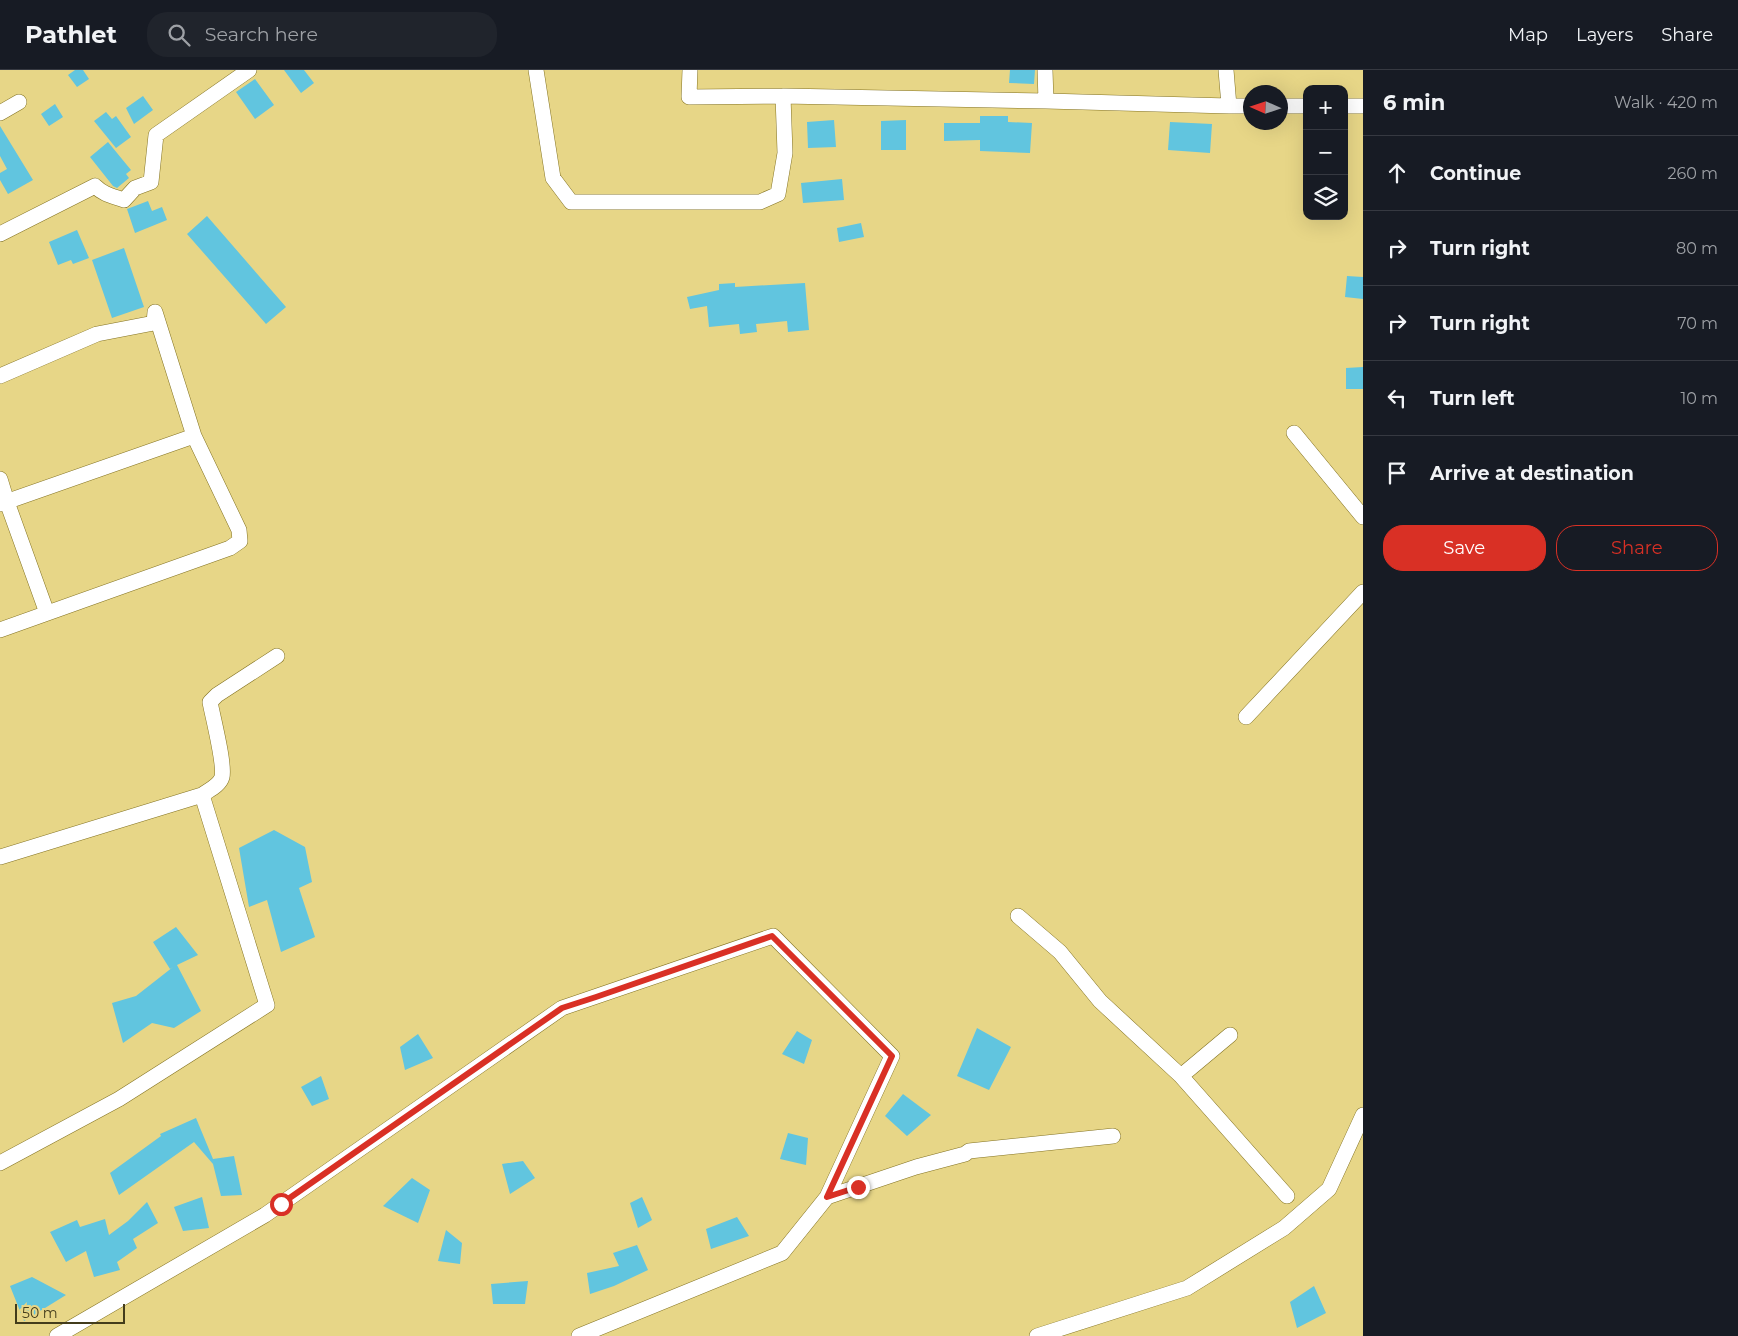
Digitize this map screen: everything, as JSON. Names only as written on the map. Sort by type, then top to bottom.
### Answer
[{"type":"street","points":[[0,234],[96,186],[102,192],[124,200],[135,188],[151,182],[156,135],[249,70]]},
{"type":"street","points":[[536,70],[553,178],[571,202],[760,202],[778,194],[785,153],[783,96]]},
{"type":"street","points":[[690,70],[689,96],[783,96],[1243,106]]},
{"type":"street","points":[[1045,70],[1046,102]]},
{"type":"street","points":[[1226,70],[1230,106]]},
{"type":"street","points":[[0,112],[19,102]]},
{"type":"street","points":[[1288,106],[1303,106]]},
{"type":"street","points":[[1348,106],[1363,106]]},
{"type":"street","points":[[0,376],[98,334],[154,323],[154,312],[194,436],[239,530],[240,541],[230,548],[0,630]]},
{"type":"street","points":[[1294,433],[1363,517]]},
{"type":"street","points":[[3,503],[194,436]]},
{"type":"street","points":[[0,479],[3,503],[47,613]]},
{"type":"street","points":[[1246,717],[1363,592]]},
{"type":"street","points":[[0,857],[202,795],[217,785],[222,778],[223,766],[210,702],[217,695],[277,656]]},
{"type":"street","points":[[0,1163],[119,1099],[267,1005],[202,795]]},
{"type":"street","points":[[1018,916],[1060,952],[1100,1001],[1181,1076],[1287,1196]]},
{"type":"street","points":[[57,1336],[265,1215],[562,1008],[772,936],[892,1056],[827,1197],[782,1253],[579,1336]]},
{"type":"street","points":[[1181,1076],[1230,1035]]},
{"type":"street","points":[[1037,1336],[1187,1288],[1284,1228],[1329,1189],[1363,1115]]},
{"type":"street","points":[[827,1197],[965,1154],[969,1151],[1113,1136]]},
{"type":"building","points":[[75,70],[83,70],[89,79],[77,87],[68,75]]},
{"type":"building","points":[[284,70],[304,70],[314,83],[301,93]]},
{"type":"building","points":[[1010,70],[1035,70],[1034,84],[1009,83]]},
{"type":"building","points":[[255,79],[274,105],[255,119],[236,92]]},
{"type":"building","points":[[143,96],[153,110],[134,124],[126,108]]},
{"type":"building","points":[[55,104],[63,117],[49,126],[41,114]]},
{"type":"building","points":[[106,112],[112,119],[116,116],[131,137],[116,148],[94,121]]},
{"type":"building","points":[[980,116],[1008,116],[1008,122],[1032,123],[1030,153],[980,151],[980,140],[944,141],[944,123],[980,123]]},
{"type":"building","points":[[834,120],[836,147],[808,148],[807,122]]},
{"type":"building","points":[[906,120],[906,150],[881,150],[881,121]]},
{"type":"building","points":[[1170,122],[1212,124],[1210,153],[1168,150]]},
{"type":"building","points":[[0,126],[33,180],[8,194],[0,180],[0,173],[7,169],[0,156]]},
{"type":"building","points":[[108,142],[131,170],[126,174],[129,178],[117,188],[113,186],[90,157]]},
{"type":"building","points":[[842,179],[844,200],[803,203],[801,183]]},
{"type":"building","points":[[148,201],[152,211],[162,207],[167,220],[135,233],[127,209]]},
{"type":"building","points":[[207,216],[286,307],[266,324],[187,234]]},
{"type":"building","points":[[861,223],[864,237],[839,242],[837,228]]},
{"type":"building","points":[[77,230],[89,258],[73,264],[71,260],[58,265],[49,242]]},
{"type":"building","points":[[124,248],[144,307],[112,318],[92,260]]},
{"type":"building","points":[[1347,276],[1363,277],[1363,299],[1345,297]]},
{"type":"building","points":[[735,283],[735,287],[805,283],[809,330],[788,332],[787,321],[756,324],[757,332],[740,334],[739,324],[709,327],[707,306],[690,309],[687,297],[719,290],[719,284]]},
{"type":"building","points":[[1363,367],[1363,389],[1346,389],[1346,368]]},
{"type":"building","points":[[274,830],[305,847],[312,882],[299,888],[315,937],[281,952],[267,900],[249,907],[239,848]]},
{"type":"building","points":[[176,927],[198,955],[177,965],[201,1011],[174,1028],[152,1023],[123,1043],[112,1003],[136,996],[173,967],[170,969],[153,942]]},
{"type":"building","points":[[977,1028],[1011,1047],[989,1090],[957,1076]]},
{"type":"building","points":[[797,1031],[812,1040],[804,1064],[782,1054]]},
{"type":"building","points":[[418,1034],[433,1058],[405,1070],[400,1047]]},
{"type":"building","points":[[321,1076],[329,1099],[312,1106],[301,1087]]},
{"type":"building","points":[[903,1094],[931,1115],[907,1136],[885,1116]]},
{"type":"building","points":[[196,1118],[213,1159],[234,1156],[242,1195],[221,1196],[213,1164],[194,1142],[119,1195],[110,1173],[161,1136],[160,1134]]},
{"type":"building","points":[[788,1133],[808,1138],[806,1165],[780,1159]]},
{"type":"building","points":[[523,1161],[535,1178],[510,1194],[502,1164]]},
{"type":"building","points":[[412,1178],[430,1190],[418,1223],[383,1206]]},
{"type":"building","points":[[202,1197],[209,1228],[183,1231],[174,1207]]},
{"type":"building","points":[[642,1197],[652,1220],[638,1228],[630,1203]]},
{"type":"building","points":[[147,1202],[158,1223],[133,1239],[137,1248],[117,1262],[120,1270],[94,1277],[86,1251],[66,1262],[50,1232],[77,1220],[80,1227],[105,1219],[109,1235],[128,1221]]},
{"type":"building","points":[[737,1217],[749,1236],[711,1249],[706,1229]]},
{"type":"building","points":[[446,1230],[462,1243],[460,1264],[438,1261]]},
{"type":"building","points":[[637,1245],[648,1270],[614,1286],[590,1294],[587,1273],[619,1266],[613,1253]]},
{"type":"building","points":[[32,1277],[66,1295],[24,1321],[10,1286]]},
{"type":"building","points":[[528,1281],[525,1304],[493,1304],[491,1284]]},
{"type":"building","points":[[1314,1286],[1326,1313],[1297,1328],[1290,1302]]},
{"type":"route","points":[[281,1204],[562,1008],[772,936],[892,1056],[827,1197],[858,1187]]}]
